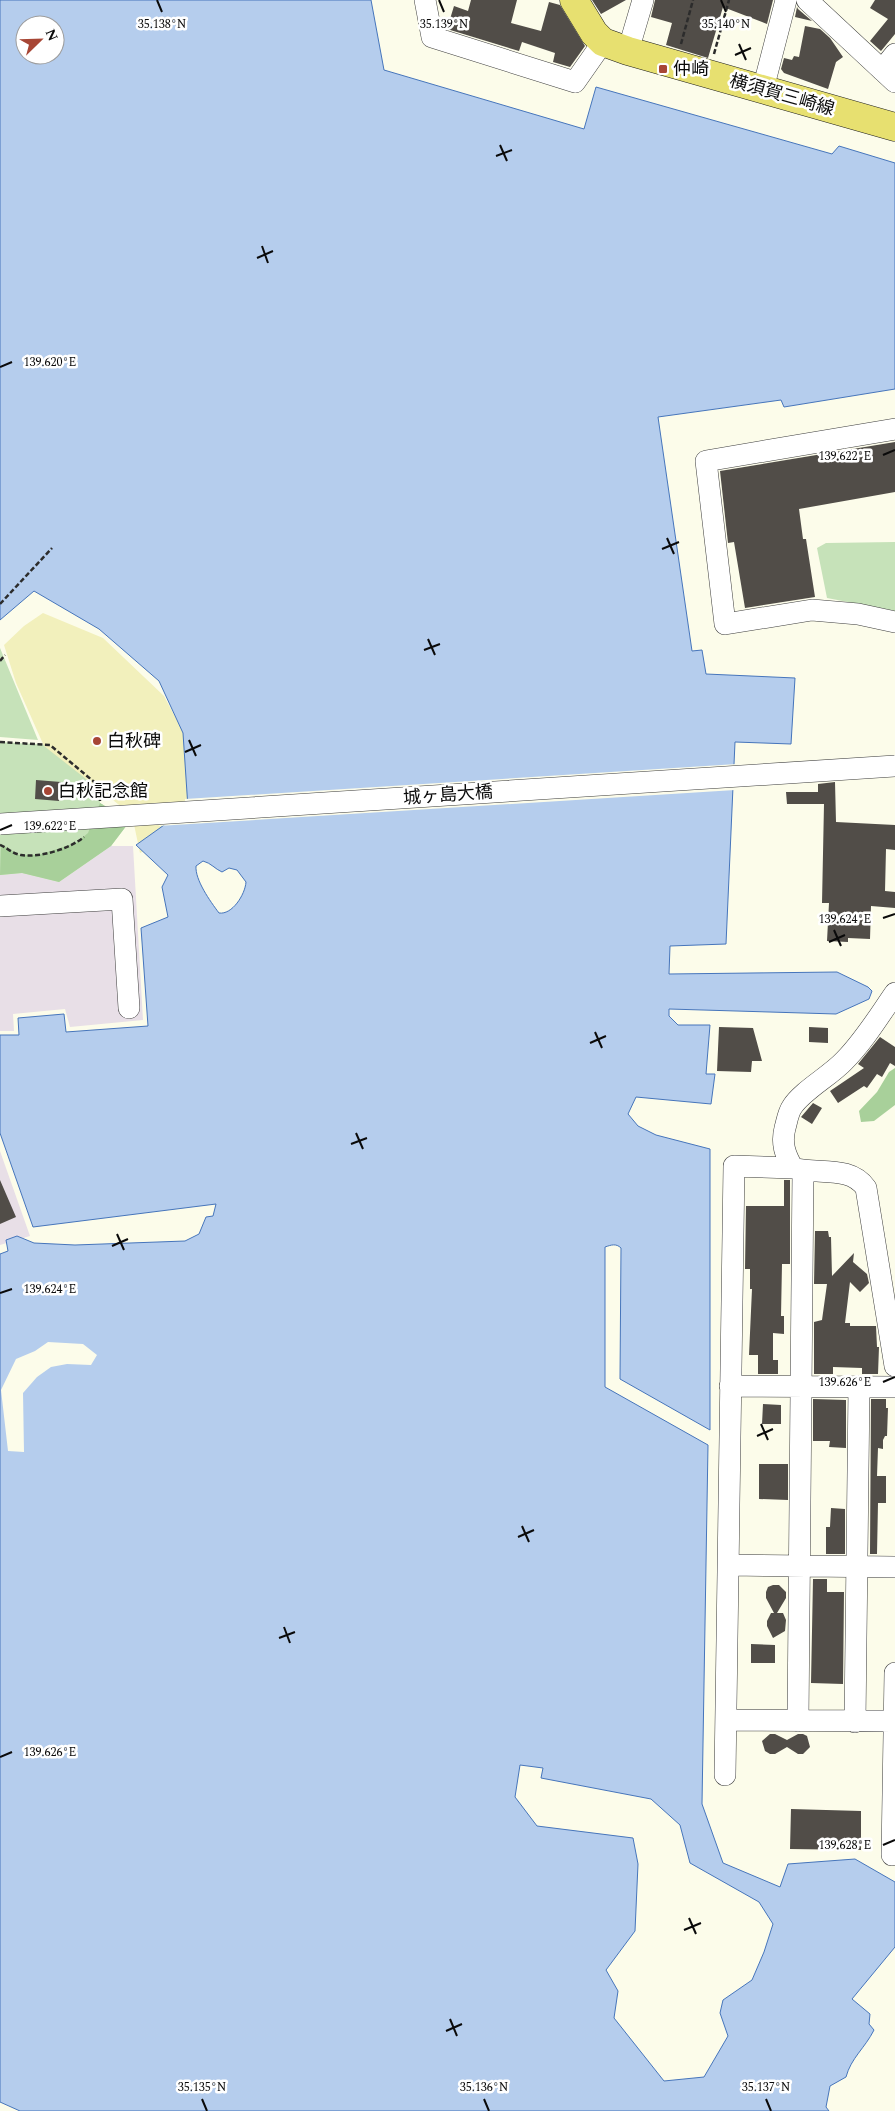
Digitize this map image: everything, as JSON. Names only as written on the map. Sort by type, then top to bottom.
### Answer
[{"type":"main road","points":[[574,0],[594,33],[615,47]]},
{"type":"main road","name":"横須賀三崎線","points":[[615,47],[895,127]]},
{"type":"street","points":[[425,0],[432,37],[575,82],[615,47],[642,0]]},
{"type":"street","points":[[763,89],[786,0]]},
{"type":"street","points":[[807,0],[891,69]]},
{"type":"street","points":[[895,430],[706,461],[725,624],[812,610],[858,614],[895,622]]},
{"type":"street","name":"城ヶ島大橋","points":[[0,824],[895,766]]},
{"type":"street","points":[[0,906],[122,899],[129,1008]]},
{"type":"street","points":[[798,1721],[802,1387],[798,1169],[784,1151],[783,1135],[792,1106],[845,1061],[895,993]]},
{"type":"street","points":[[725,1775],[734,1166],[798,1169],[847,1174],[861,1180],[869,1197],[895,1366]]},
{"type":"street","points":[[874,1230],[895,1249]]},
{"type":"street","points":[[730,1386],[895,1387]]},
{"type":"street","points":[[855,1722],[859,1388]]},
{"type":"street","points":[[729,1566],[895,1567]]},
{"type":"street","points":[[892,1855],[895,1673]]},
{"type":"street","points":[[726,1720],[894,1721]]},
{"type":"path","points":[[675,64],[693,0]]},
{"type":"path","points":[[708,74],[729,0]]},
{"type":"path","points":[[0,604],[52,548]]},
{"type":"path","points":[[0,661],[5,655]]},
{"type":"path","points":[[0,742],[50,745],[99,786],[100,803]]},
{"type":"path","points":[[0,845],[19,855],[38,855],[76,843],[88,833]]},
{"type":"shaded area","points":[[111,846],[133,846],[143,1020],[70,1027],[65,1009],[13,1014],[14,1031],[0,1031],[0,875],[22,873],[59,882]]},
{"type":"shaded area","points":[[0,1151],[30,1236],[0,1245]]},
{"type":"green space","points":[[895,542],[895,611],[827,598],[817,548],[826,543]]},
{"type":"green space","points":[[0,648],[38,740],[0,737]]},
{"type":"green space","points":[[0,742],[50,745],[99,786],[100,803],[130,821],[111,846],[59,882],[22,873],[0,875]]},
{"type":"green space","points":[[100,803],[130,821],[111,846],[59,882],[22,873],[0,875],[1,844],[19,855],[38,855],[76,843],[88,833]]},
{"type":"green space","points":[[895,1068],[895,1105],[874,1121],[861,1122],[859,1111],[877,1092],[889,1072]]},
{"type":"sand","points":[[43,613],[103,638],[164,696],[188,741],[199,797],[180,832],[140,853],[132,815],[44,746],[16,683],[4,645],[24,626]]},
{"type":"water","points":[[0,0],[371,0],[384,70],[584,129],[596,87],[832,154],[839,146],[895,163],[895,389],[784,407],[781,400],[658,417],[692,651],[702,650],[706,674],[795,678],[791,744],[735,742],[726,944],[670,946],[669,974],[837,972],[868,987],[872,991],[869,999],[836,1014],[669,1009],[669,1016],[678,1025],[710,1025],[706,1074],[715,1074],[711,1104],[636,1097],[628,1114],[638,1126],[656,1135],[710,1149],[710,1430],[620,1379],[621,1248],[615,1245],[605,1247],[605,1387],[708,1445],[702,1804],[723,1863],[780,1887],[788,1864],[855,1859],[895,1882],[895,1947],[852,1999],[870,2014],[869,2024],[874,2030],[851,2064],[846,2077],[830,2086],[826,2107],[829,2111],[20,2111],[0,2102],[0,1254],[8,1251],[6,1240],[17,1236],[34,1243],[75,1245],[185,1241],[199,1234],[206,1217],[213,1216],[216,1204],[33,1227],[0,1133],[0,1035],[19,1035],[18,1018],[64,1014],[66,1032],[148,1026],[141,928],[168,917],[162,887],[168,875],[136,845],[188,808],[183,733],[159,681],[99,629],[34,591],[0,620]],"holes":[[[203,861],[222,872],[229,868],[237,870],[246,882],[243,893],[229,911],[219,913],[200,884],[196,866]],[[520,1765],[543,1768],[541,1778],[651,1799],[680,1825],[690,1863],[759,1902],[773,1924],[752,1980],[723,2000],[720,2013],[728,2036],[704,2077],[664,2081],[614,2018],[618,1991],[606,1970],[635,1931],[638,1864],[633,1838],[537,1826],[515,1797]]]},
{"type":"pier","points":[[737,764],[735,790],[158,826],[185,807],[185,799]]},
{"type":"pier","points":[[48,1342],[83,1344],[97,1355],[91,1365],[67,1364],[51,1367],[37,1377],[23,1393],[24,1452],[8,1451],[1,1390],[16,1359],[35,1351]]},
{"type":"building","points":[[471,0],[517,0],[511,23],[541,31],[549,2],[560,5],[585,46],[570,67],[553,62],[555,53],[522,42],[519,51],[447,29],[454,6],[468,11]]},
{"type":"building","points":[[592,0],[626,0],[601,14]]},
{"type":"building","points":[[655,0],[773,0],[767,24],[723,7],[708,58],[666,45],[672,23],[651,17]]},
{"type":"building","points":[[875,0],[895,0],[895,34],[881,51],[870,41],[888,19],[870,8]]},
{"type":"building","points":[[797,7],[798,9],[812,21],[795,17]]},
{"type":"building","points":[[805,26],[820,29],[830,38],[843,57],[836,62],[828,89],[784,73],[781,69],[784,58],[792,60],[794,56],[799,57]]},
{"type":"building","points":[[895,442],[895,492],[799,509],[803,539],[806,539],[815,597],[745,608],[734,542],[728,543],[720,471]]},
{"type":"building","name":"白秋記念館","points":[[36,780],[61,782],[59,801],[35,799]]},
{"type":"building","points":[[835,782],[836,822],[895,825],[895,850],[886,849],[885,891],[895,892],[895,908],[871,906],[870,939],[848,938],[848,942],[827,941],[829,903],[822,903],[824,804],[787,804],[786,792],[818,792],[818,784]]},
{"type":"building","points":[[719,1027],[753,1028],[762,1061],[752,1061],[751,1072],[717,1071]]},
{"type":"building","points":[[809,1027],[828,1028],[828,1043],[809,1042]]},
{"type":"building","points":[[880,1037],[895,1047],[895,1066],[890,1063],[882,1077],[877,1074],[867,1088],[864,1086],[838,1103],[830,1091],[864,1068],[858,1064]]},
{"type":"building","points":[[813,1103],[822,1108],[812,1124],[801,1117]]},
{"type":"building","points":[[0,1180],[16,1217],[0,1224]]},
{"type":"building","points":[[784,1180],[790,1180],[790,1264],[782,1264],[781,1316],[784,1316],[784,1334],[773,1333],[773,1360],[778,1360],[778,1374],[758,1374],[758,1355],[749,1355],[752,1289],[750,1289],[750,1269],[745,1269],[746,1206],[784,1206]]},
{"type":"building","points":[[815,1231],[828,1231],[829,1237],[831,1237],[832,1276],[854,1253],[853,1262],[867,1274],[869,1283],[860,1292],[850,1282],[845,1323],[850,1323],[850,1326],[876,1326],[877,1347],[879,1347],[878,1374],[862,1374],[862,1368],[833,1367],[833,1374],[814,1374],[814,1322],[822,1320],[827,1284],[814,1284]]},
{"type":"building","points":[[813,1399],[846,1400],[846,1448],[829,1447],[830,1441],[813,1441]]},
{"type":"building","points":[[871,1399],[886,1399],[886,1408],[888,1408],[887,1436],[883,1440],[883,1449],[878,1448],[877,1476],[886,1476],[886,1503],[878,1503],[877,1554],[870,1554]]},
{"type":"building","points":[[763,1404],[781,1405],[781,1424],[762,1424]]},
{"type":"building","points":[[759,1464],[788,1464],[788,1500],[759,1499]]},
{"type":"building","points":[[831,1508],[845,1509],[845,1554],[826,1554],[826,1527],[830,1527]]},
{"type":"building","points":[[813,1579],[827,1579],[827,1592],[844,1592],[843,1684],[811,1683]]},
{"type":"building","points":[[779,1585],[786,1592],[786,1598],[777,1613],[783,1613],[786,1620],[785,1631],[773,1638],[767,1626],[767,1621],[771,1613],[774,1613],[766,1598],[766,1592],[768,1587]]},
{"type":"building","points":[[751,1644],[775,1645],[775,1663],[751,1663]]},
{"type":"building","points":[[770,1734],[775,1734],[787,1740],[798,1734],[803,1734],[807,1736],[810,1747],[803,1754],[798,1754],[787,1747],[775,1754],[770,1754],[765,1751],[762,1741]]},
{"type":"building","points":[[791,1809],[861,1811],[861,1850],[790,1849]]},
{"type":"place","name":"仲崎","points":[[663,69]]},
{"type":"place","name":"白秋碑","points":[[97,741]]},
{"type":"place","name":"白秋記念館","points":[[48,791]]}]
